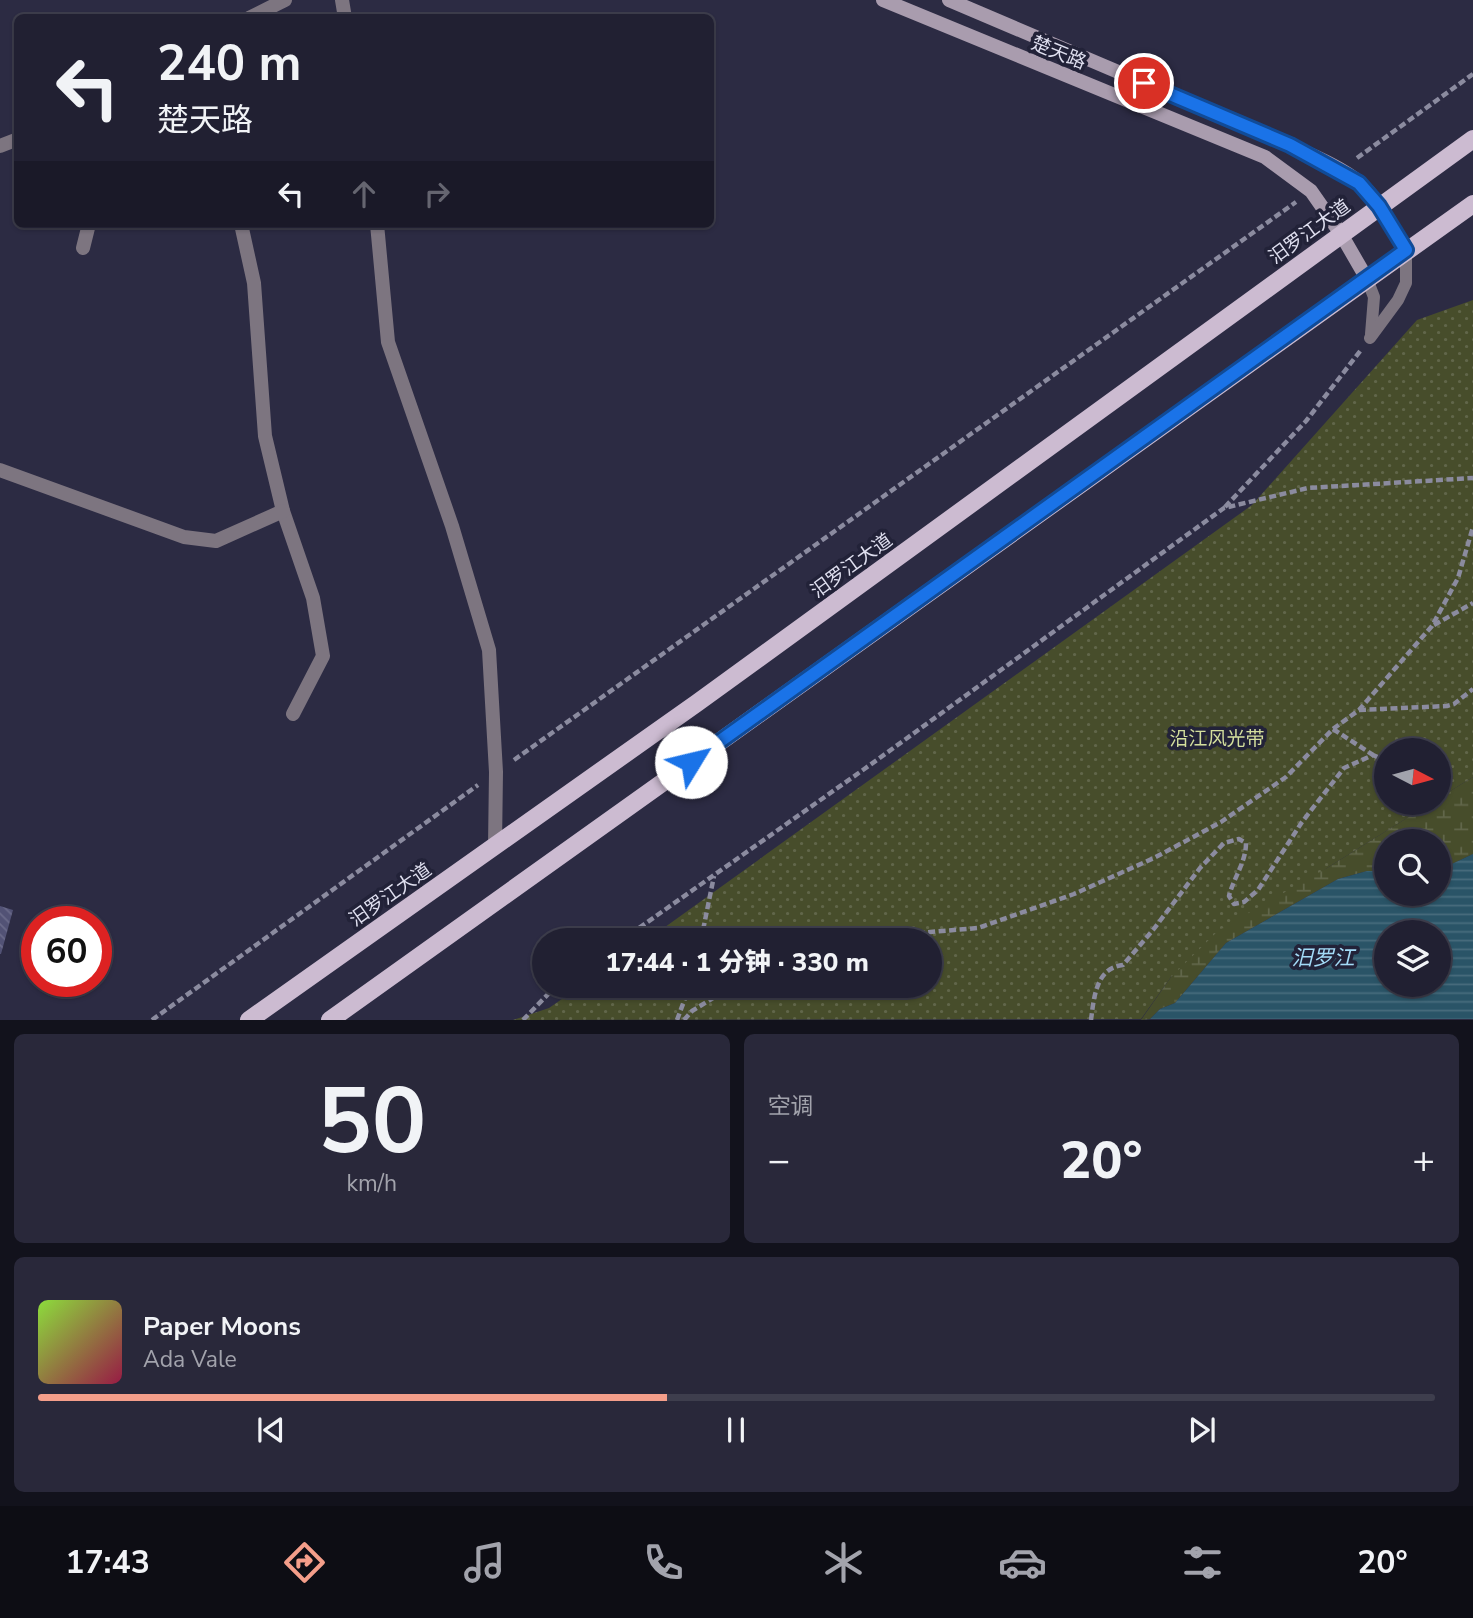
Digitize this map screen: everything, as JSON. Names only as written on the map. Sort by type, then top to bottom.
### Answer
[{"type":"main road","name":"楚天路","points":[[883,0],[1265,157],[1311,191],[1341,234],[1367,279]]},
{"type":"main road","name":"楚天路","points":[[949,0],[1290,145],[1339,170],[1359,183],[1379,206],[1406,250]]},
{"type":"main road","name":"汨罗江大道","points":[[249,1020],[697,703],[1473,139]]},
{"type":"main road","points":[[330,1020],[1473,204]]},
{"type":"street","points":[[257,14],[285,0]]},
{"type":"street","points":[[83,248],[88,228]]},
{"type":"street","points":[[242,228],[254,283],[265,436],[284,511],[313,598],[323,656],[293,714]]},
{"type":"street","points":[[377,228],[388,342],[452,526],[489,650],[496,772],[495,846]]},
{"type":"street","points":[[0,470],[184,537],[216,541],[284,511]]},
{"type":"lane","points":[[1370,338],[1398,300],[1406,284],[1406,250]]},
{"type":"lane","points":[[1367,279],[1374,297],[1370,338]]},
{"type":"path","points":[[1339,170],[1473,74]]},
{"type":"path","points":[[152,1020],[1311,191]]},
{"type":"path","points":[[639,928],[1224,508],[1306,421],[1370,338]]},
{"type":"path","points":[[1224,508],[1308,488],[1473,478]]},
{"type":"path","points":[[942,931],[978,928],[1074,894],[1154,858],[1221,822],[1286,777],[1333,729],[1359,710],[1432,626],[1458,578],[1473,527]]},
{"type":"path","points":[[1432,626],[1473,603]]},
{"type":"path","points":[[1359,710],[1447,706],[1454,704],[1473,689]]},
{"type":"path","points":[[1333,729],[1373,755]]},
{"type":"path","points":[[1091,1020],[1095,995],[1104,972],[1113,966],[1123,965],[1200,867],[1223,844],[1239,839],[1246,843],[1246,856],[1229,897],[1234,904],[1244,902],[1258,890],[1302,822],[1344,768],[1373,755]]},
{"type":"path","points":[[704,928],[715,875]]},
{"type":"path","points":[[523,1020],[544,998]]},
{"type":"path","points":[[677,1020],[685,998]]},
{"type":"path","points":[[684,1020],[692,1011],[713,998]]},
{"type":"green space","name":"沿江风光带","points":[[1473,300],[1473,777],[1451,791],[1451,738],[1374,738],[1374,816],[1410,816],[1389,829],[1374,829],[1374,839],[1327,868],[1171,977],[1141,1019],[513,1020],[549,1008],[563,998],[942,998],[942,928],[664,928],[1252,505],[1417,320]]},
{"type":"green space","points":[[1473,777],[1473,854],[1451,864],[1451,829],[1389,829],[1410,816],[1451,816],[1451,791]]},
{"type":"green space","points":[[1374,839],[1374,871],[1338,879],[1226,943],[1175,1003],[1160,1009],[1150,1019],[1141,1020],[1171,977],[1219,930]]},
{"type":"water","name":"汨罗江","points":[[1473,854],[1473,1019],[1150,1019],[1160,1009],[1175,1003],[1226,943],[1338,879],[1374,871],[1374,906],[1451,906],[1451,864]]},
{"type":"building","points":[[0,906],[13,910],[1,954],[0,954]]},
{"type":"route","points":[[691,762],[1406,250],[1379,206],[1359,183],[1290,145],[1144,83]]}]
